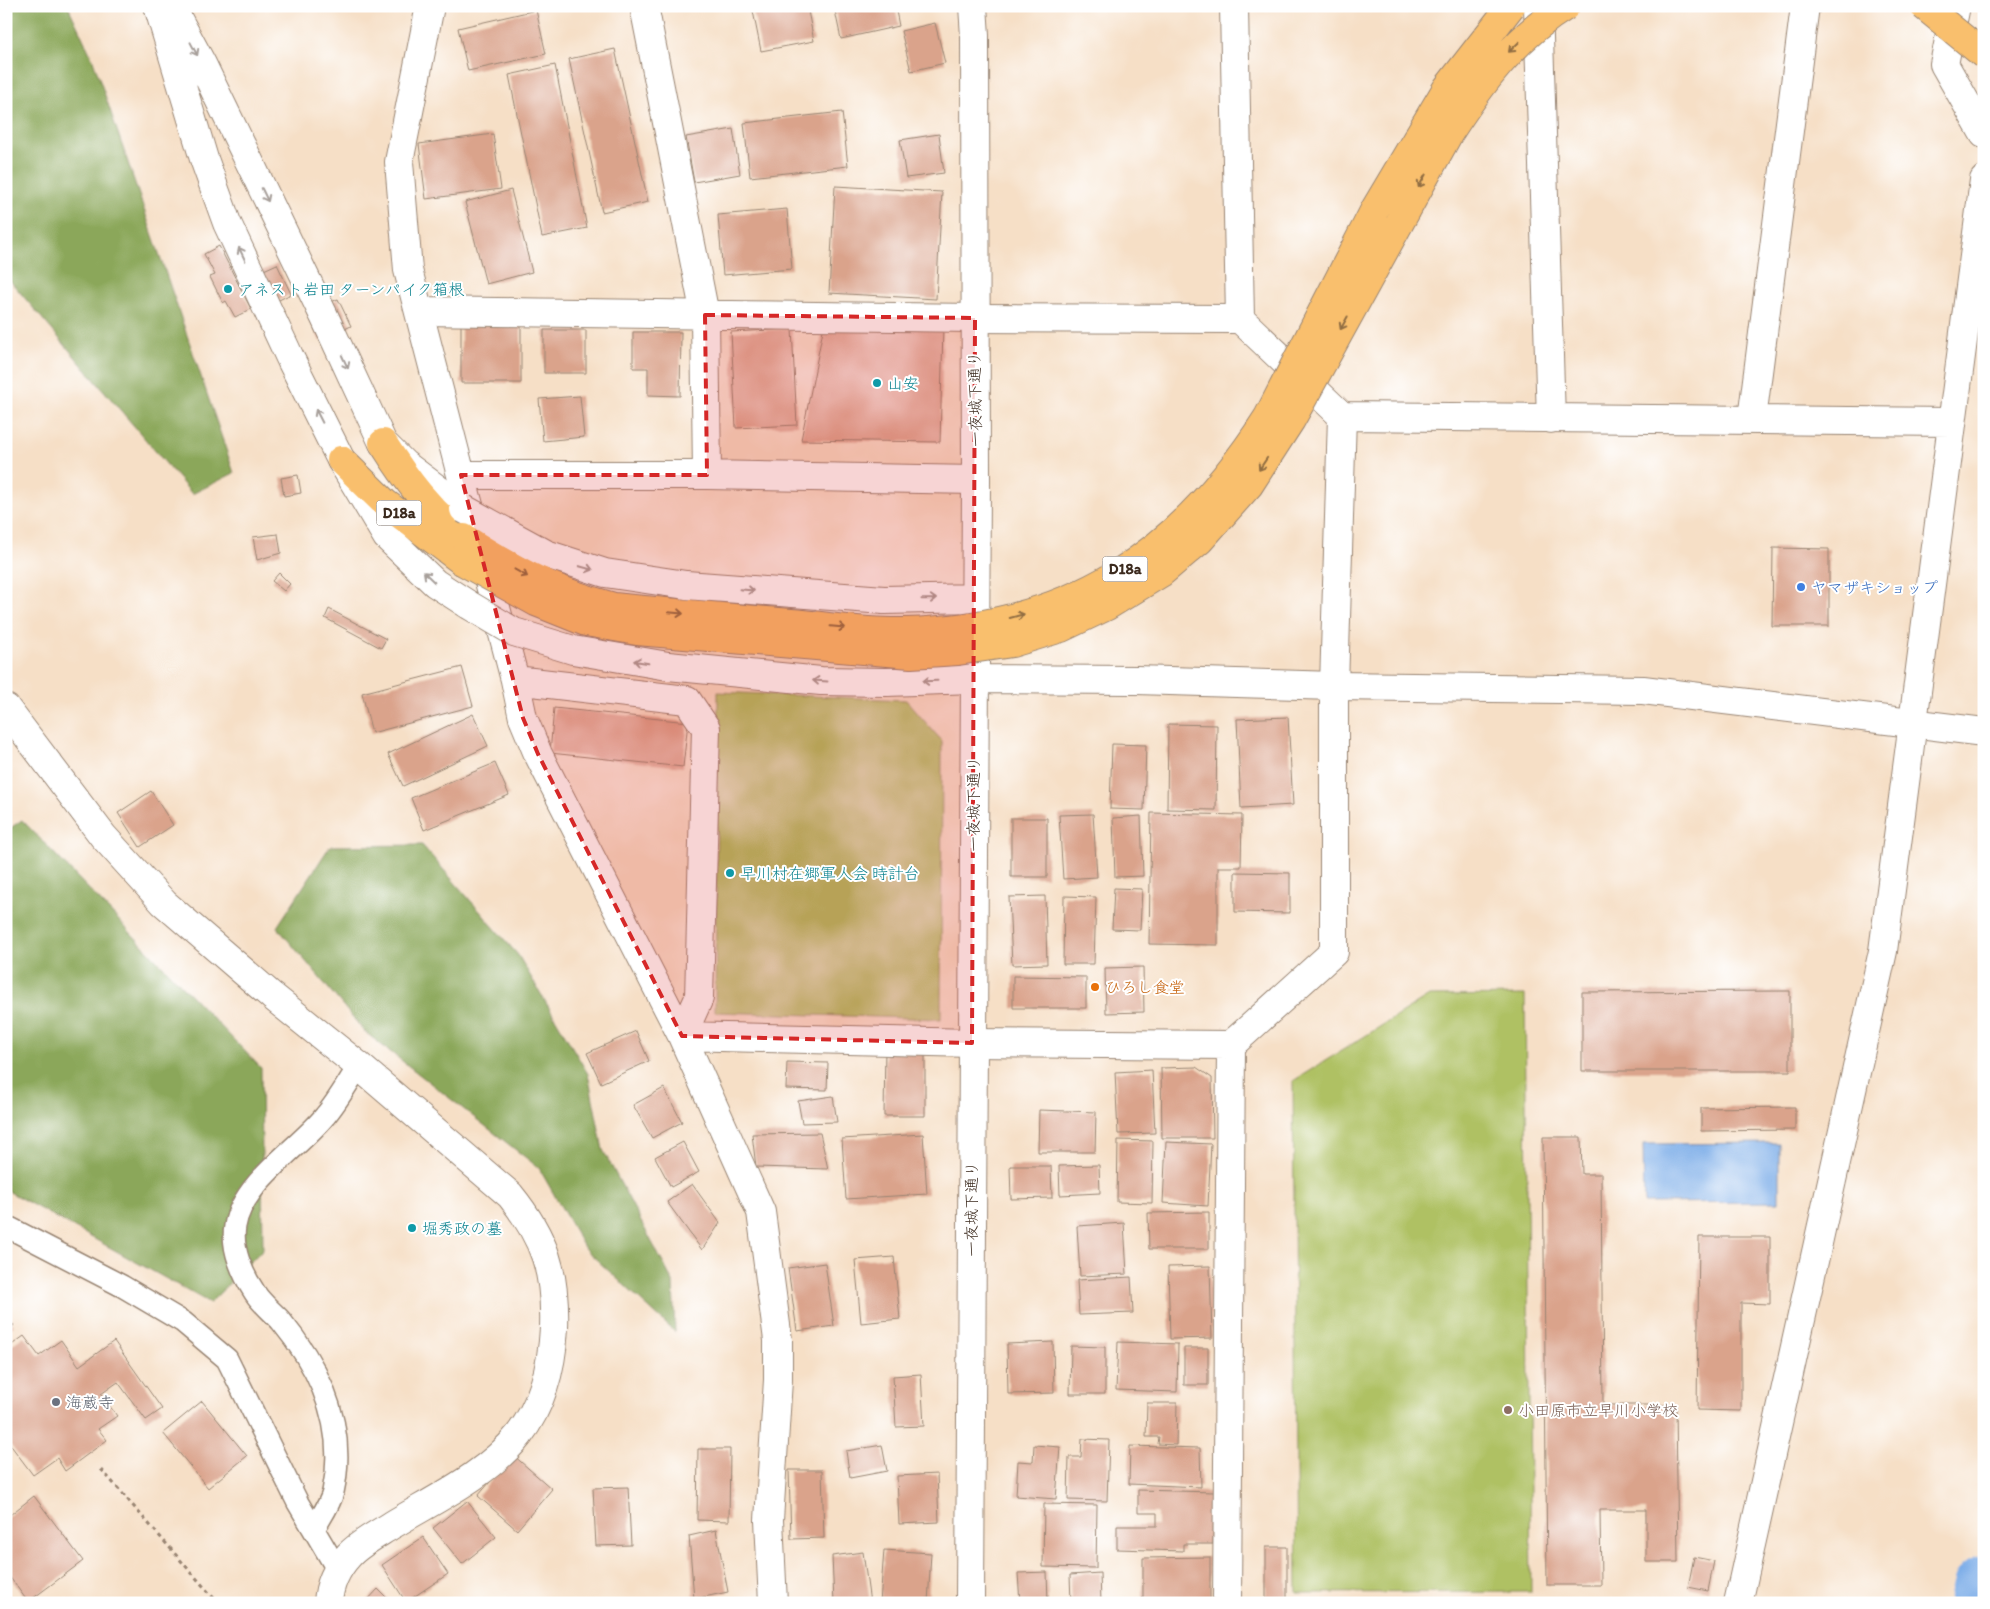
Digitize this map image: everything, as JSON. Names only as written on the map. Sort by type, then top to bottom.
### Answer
[{"type":"highway","name":"D18a","points":[[341,460],[385,502],[463,549],[574,596],[614,607],[903,632],[991,623],[1036,611],[1109,579],[1144,558],[1168,538],[1213,492],[1249,447],[1268,417],[1375,209],[1446,88],[1511,6]]},
{"type":"highway","points":[[463,549],[536,602],[586,622],[637,631],[911,654],[958,651],[1012,643],[1061,628],[1107,606],[1161,573],[1193,545],[1249,485],[1291,420],[1449,133],[1475,93],[1508,52],[1528,34],[1566,6]]},
{"type":"highway","points":[[1924,6],[1984,55]]},
{"type":"highway","name":"D18a","points":[[382,443],[412,487],[442,520],[463,549]]},
{"type":"street","name":"D18a","points":[[158,6],[204,159],[227,223],[291,360],[341,460]]},
{"type":"street","name":"D18a","points":[[171,6],[202,64],[325,318],[382,443],[404,464],[464,509],[546,554],[605,573],[686,586],[884,600],[974,598]]},
{"type":"street","points":[[430,6],[400,162],[408,270],[523,718],[538,754],[682,1036],[761,1212],[778,1340],[778,1380],[769,1520],[773,1603]]},
{"type":"street","points":[[644,6],[705,315],[707,475]]},
{"type":"street","name":"一夜城下通り","points":[[970,1603],[976,480],[975,36],[973,6]]},
{"type":"street","points":[[1234,6],[1240,319]]},
{"type":"street","points":[[1538,6],[1551,419]]},
{"type":"street","points":[[1752,419],[1805,6]]},
{"type":"street","points":[[1956,6],[1944,64],[1984,134]]},
{"type":"street","points":[[1738,1603],[1883,951],[1984,180]]},
{"type":"street","points":[[419,311],[975,318],[1240,319],[1342,416],[1952,422]]},
{"type":"street","points":[[682,1036],[972,1043],[1230,1045],[1334,952],[1334,686],[1342,416]]},
{"type":"street","points":[[341,460],[387,537],[434,583],[514,632],[573,650],[668,666],[822,681],[886,682],[974,679],[1136,680],[1334,686],[1643,690],[1984,732]]},
{"type":"street","points":[[462,475],[707,475],[976,480]]},
{"type":"street","points":[[514,680],[687,700],[706,728],[699,998],[682,1036]]},
{"type":"street","points":[[6,708],[103,836],[164,903],[510,1195],[530,1220],[544,1249],[552,1279],[555,1307],[554,1334],[544,1386],[534,1412],[518,1435],[500,1454],[467,1479],[372,1537],[350,1554],[337,1569],[328,1603]]},
{"type":"street","points":[[1227,1603],[1230,1045]]},
{"type":"lane","points":[[314,1529],[333,1494],[338,1441],[331,1408],[304,1353],[281,1321],[256,1295],[234,1247],[235,1225],[244,1204],[258,1184],[325,1116],[359,1066]]},
{"type":"lane","points":[[6,1226],[122,1286],[183,1322],[227,1359],[298,1503],[337,1569]]},
{"type":"path","points":[[101,1469],[218,1603]]},
{"type":"highlighted area","points":[[705,315],[975,318],[972,1043],[682,1036],[538,754],[523,718],[461,475],[707,475]]},
{"type":"green space","points":[[6,6],[68,6],[93,60],[234,473],[192,494],[6,276]]},
{"type":"green space","points":[[718,692],[906,700],[942,741],[941,1019],[715,1012]]},
{"type":"green space","points":[[22,820],[261,1068],[263,1249],[210,1303],[6,1190],[6,831]]},
{"type":"green space","points":[[422,845],[518,955],[588,1074],[603,1150],[673,1282],[675,1332],[585,1249],[539,1168],[365,1032],[277,927],[330,846]]},
{"type":"green space","points":[[1525,995],[1531,1592],[1297,1593],[1293,1081],[1429,996]]},
{"type":"water","points":[[1779,1143],[1779,1202],[1644,1203],[1643,1144]]},
{"type":"building","points":[[752,6],[807,6],[814,41],[761,51]]},
{"type":"building","points":[[834,6],[895,6],[899,26],[841,39]]},
{"type":"building","points":[[536,10],[546,54],[468,71],[458,28]]},
{"type":"building","points":[[935,23],[945,63],[911,71],[901,31]]},
{"type":"building","points":[[615,49],[648,202],[602,212],[569,59]]},
{"type":"building","points":[[555,65],[587,228],[542,237],[509,75]]},
{"type":"building","points":[[842,112],[848,166],[750,177],[744,123]]},
{"type":"building","points":[[733,129],[740,174],[694,182],[686,137]]},
{"type":"building","points":[[493,134],[501,189],[426,199],[419,144]]},
{"type":"building","points":[[939,134],[944,173],[906,178],[900,140]]},
{"type":"building","points":[[835,186],[942,192],[936,299],[829,293]]},
{"type":"building","points":[[511,190],[532,272],[486,284],[465,202]]},
{"type":"building","points":[[787,209],[792,269],[723,275],[718,215]]},
{"type":"building","name":"アネスト岩田 ターンパイク箱根","points":[[219,246],[251,309],[235,317],[226,301],[223,303],[210,277],[215,275],[204,254]]},
{"type":"building","name":"アネスト岩田 ターンパイク箱根","points":[[277,264],[291,294],[259,310],[244,279]]},
{"type":"building","name":"アネスト岩田 ターンパイク箱根","points":[[338,299],[351,326],[320,341],[307,313]]},
{"type":"building","points":[[461,325],[521,325],[521,383],[461,383]]},
{"type":"building","name":"山安","points":[[824,325],[943,327],[940,442],[801,440]]},
{"type":"building","points":[[792,329],[797,425],[736,428],[731,332]]},
{"type":"building","points":[[544,330],[586,330],[586,373],[544,373]]},
{"type":"building","points":[[633,332],[681,332],[680,396],[648,395],[648,368],[633,368]]},
{"type":"building","points":[[580,396],[584,437],[543,441],[539,399]]},
{"type":"building","points":[[298,475],[301,493],[284,496],[281,478]]},
{"type":"building","points":[[278,534],[281,553],[257,560],[253,537]]},
{"type":"building","name":"ヤマザキショップ","points":[[1773,548],[1829,549],[1829,626],[1772,626]]},
{"type":"building","points":[[279,573],[290,584],[284,591],[272,581]]},
{"type":"building","points":[[329,609],[386,639],[381,648],[325,618]]},
{"type":"building","points":[[462,667],[473,706],[372,733],[362,693]]},
{"type":"building","points":[[554,708],[688,722],[683,767],[550,753]]},
{"type":"building","points":[[473,714],[488,746],[403,786],[388,754]]},
{"type":"building","points":[[1288,717],[1293,805],[1241,808],[1237,719]]},
{"type":"building","points":[[1168,724],[1217,725],[1216,810],[1167,809]]},
{"type":"building","points":[[1112,744],[1146,745],[1144,810],[1110,809]]},
{"type":"building","points":[[495,763],[509,795],[424,830],[411,798]]},
{"type":"building","points":[[151,791],[173,825],[140,847],[118,813]]},
{"type":"building","points":[[1151,813],[1242,815],[1241,867],[1218,867],[1218,945],[1149,944]]},
{"type":"building","points":[[1093,814],[1097,877],[1063,879],[1059,815]]},
{"type":"building","points":[[1141,816],[1143,876],[1115,877],[1113,818]]},
{"type":"building","points":[[1011,818],[1047,818],[1047,877],[1011,877]]},
{"type":"building","points":[[1235,872],[1290,873],[1290,913],[1235,912]]},
{"type":"building","points":[[1114,888],[1142,889],[1140,930],[1112,929]]},
{"type":"building","points":[[1045,896],[1047,964],[1012,965],[1009,897]]},
{"type":"building","points":[[1064,896],[1096,897],[1094,964],[1063,964]]},
{"type":"building","points":[[1143,967],[1144,1012],[1106,1013],[1105,968]]},
{"type":"building","points":[[1013,976],[1086,977],[1086,1008],[1013,1008]]},
{"type":"building","points":[[1790,991],[1790,1071],[1582,1071],[1582,992]]},
{"type":"building","points":[[636,1031],[649,1061],[601,1083],[587,1053]]},
{"type":"building","points":[[885,1047],[925,1048],[925,1116],[884,1116]]},
{"type":"building","points":[[787,1062],[828,1063],[827,1090],[786,1089]]},
{"type":"building","points":[[1196,1067],[1212,1078],[1213,1138],[1162,1138],[1161,1068]]},
{"type":"building","points":[[1152,1070],[1155,1133],[1118,1134],[1115,1072]]},
{"type":"building","points":[[664,1088],[682,1122],[652,1138],[633,1105]]},
{"type":"building","points":[[833,1096],[837,1122],[802,1123],[798,1101]]},
{"type":"building","points":[[1795,1107],[1795,1130],[1701,1131],[1701,1108]]},
{"type":"building","points":[[1039,1110],[1096,1112],[1095,1152],[1038,1152]]},
{"type":"building","points":[[820,1133],[828,1169],[756,1167],[752,1134]]},
{"type":"building","points":[[923,1134],[927,1194],[846,1199],[842,1139]]},
{"type":"building","points":[[1543,1137],[1581,1137],[1582,1174],[1601,1174],[1603,1405],[1676,1405],[1678,1562],[1646,1562],[1646,1510],[1600,1510],[1601,1585],[1547,1585]]},
{"type":"building","points":[[1118,1140],[1153,1141],[1152,1203],[1117,1202]]},
{"type":"building","points":[[683,1142],[699,1172],[671,1187],[655,1157]]},
{"type":"building","points":[[1166,1142],[1211,1144],[1208,1206],[1163,1203]]},
{"type":"building","points":[[1099,1165],[1100,1193],[1060,1195],[1059,1166]]},
{"type":"building","points":[[1010,1166],[1051,1166],[1052,1198],[1011,1199]]},
{"type":"building","points":[[692,1184],[720,1223],[702,1250],[667,1202]]},
{"type":"building","points":[[1209,1212],[1209,1249],[1149,1249],[1148,1213]]},
{"type":"building","points":[[1124,1223],[1127,1274],[1080,1276],[1077,1226]]},
{"type":"building","points":[[1699,1237],[1770,1237],[1770,1304],[1741,1303],[1741,1411],[1697,1410]]},
{"type":"building","points":[[894,1257],[900,1319],[861,1323],[855,1260]]},
{"type":"building","points":[[825,1263],[834,1326],[797,1331],[788,1268]]},
{"type":"building","points":[[1210,1266],[1212,1338],[1170,1339],[1168,1267]]},
{"type":"building","points":[[1131,1277],[1133,1313],[1079,1315],[1077,1280]]},
{"type":"building","points":[[6,1319],[14,1325],[6,1334]]},
{"type":"building","name":"海蔵寺","points":[[24,1336],[39,1356],[61,1340],[79,1366],[114,1341],[162,1409],[146,1420],[118,1382],[101,1394],[117,1416],[98,1429],[107,1440],[65,1471],[57,1458],[33,1475],[6,1439],[6,1349]]},
{"type":"building","points":[[1053,1342],[1054,1393],[1008,1394],[1007,1344]]},
{"type":"building","points":[[1118,1342],[1178,1344],[1177,1392],[1116,1390]]},
{"type":"building","points":[[1071,1346],[1105,1347],[1105,1394],[1070,1394]]},
{"type":"building","points":[[1184,1348],[1208,1348],[1208,1385],[1184,1385]]},
{"type":"building","points":[[921,1374],[924,1426],[896,1427],[893,1376]]},
{"type":"building","points":[[202,1401],[247,1456],[208,1488],[163,1433]]},
{"type":"building","points":[[1147,1403],[1177,1403],[1176,1445],[1158,1444],[1159,1437],[1146,1437]]},
{"type":"building","points":[[1082,1439],[1109,1440],[1107,1501],[1068,1500],[1069,1457],[1081,1457]]},
{"type":"building","points":[[882,1445],[887,1471],[850,1478],[846,1451]]},
{"type":"building","points":[[1034,1445],[1060,1447],[1056,1499],[1016,1496],[1018,1461],[1033,1462]]},
{"type":"building","points":[[1130,1446],[1200,1448],[1201,1487],[1129,1484]]},
{"type":"building","points":[[698,1449],[730,1449],[729,1521],[697,1520]]},
{"type":"building","points":[[513,1455],[552,1489],[517,1530],[478,1496]]},
{"type":"building","points":[[789,1470],[822,1470],[824,1538],[791,1539]]},
{"type":"building","points":[[937,1474],[939,1522],[899,1524],[897,1476]]},
{"type":"building","points":[[628,1487],[631,1545],[596,1546],[593,1488]]},
{"type":"building","points":[[1138,1490],[1214,1492],[1213,1544],[1183,1544],[1183,1551],[1117,1549],[1117,1526],[1157,1526],[1157,1513],[1138,1513]]},
{"type":"building","points":[[34,1496],[83,1561],[28,1602],[6,1572],[6,1518]]},
{"type":"building","points":[[467,1501],[496,1537],[462,1564],[433,1528]]},
{"type":"building","points":[[1044,1504],[1097,1505],[1096,1568],[1043,1567]]},
{"type":"building","points":[[716,1530],[728,1592],[694,1599],[689,1536]]},
{"type":"building","points":[[423,1537],[448,1574],[406,1602],[382,1565]]},
{"type":"building","points":[[1266,1547],[1287,1547],[1287,1602],[1266,1602]]},
{"type":"building","points":[[884,1550],[931,1553],[928,1603],[880,1603]]},
{"type":"building","points":[[863,1552],[870,1603],[834,1603],[832,1556]]},
{"type":"building","points":[[1210,1557],[1210,1603],[1143,1603],[1143,1558]]},
{"type":"building","points":[[1694,1557],[1714,1561],[1708,1591],[1688,1587]]},
{"type":"building","points":[[1047,1572],[1048,1603],[1020,1603],[1018,1573]]},
{"type":"building","points":[[1100,1573],[1101,1603],[1071,1603],[1070,1575]]},
{"type":"building","points":[[378,1589],[392,1603],[365,1603]]},
{"type":"waterway","points":[[1980,1603],[1984,1588]]},
{"type":"place","name":"アネスト岩田 ターンパイク箱根","points":[[228,289]]},
{"type":"place","name":"山安","points":[[877,383]]},
{"type":"place","name":"ヤマザキショップ","points":[[1801,587]]},
{"type":"place","name":"早川村在郷軍人会 時計台","points":[[730,873]]},
{"type":"place","name":"ひろし食堂","points":[[1095,987]]},
{"type":"place","name":"堀秀政の墓","points":[[412,1228]]},
{"type":"place","name":"海蔵寺","points":[[56,1402]]},
{"type":"place","name":"小田原市立早川小学校","points":[[1508,1410]]}]
